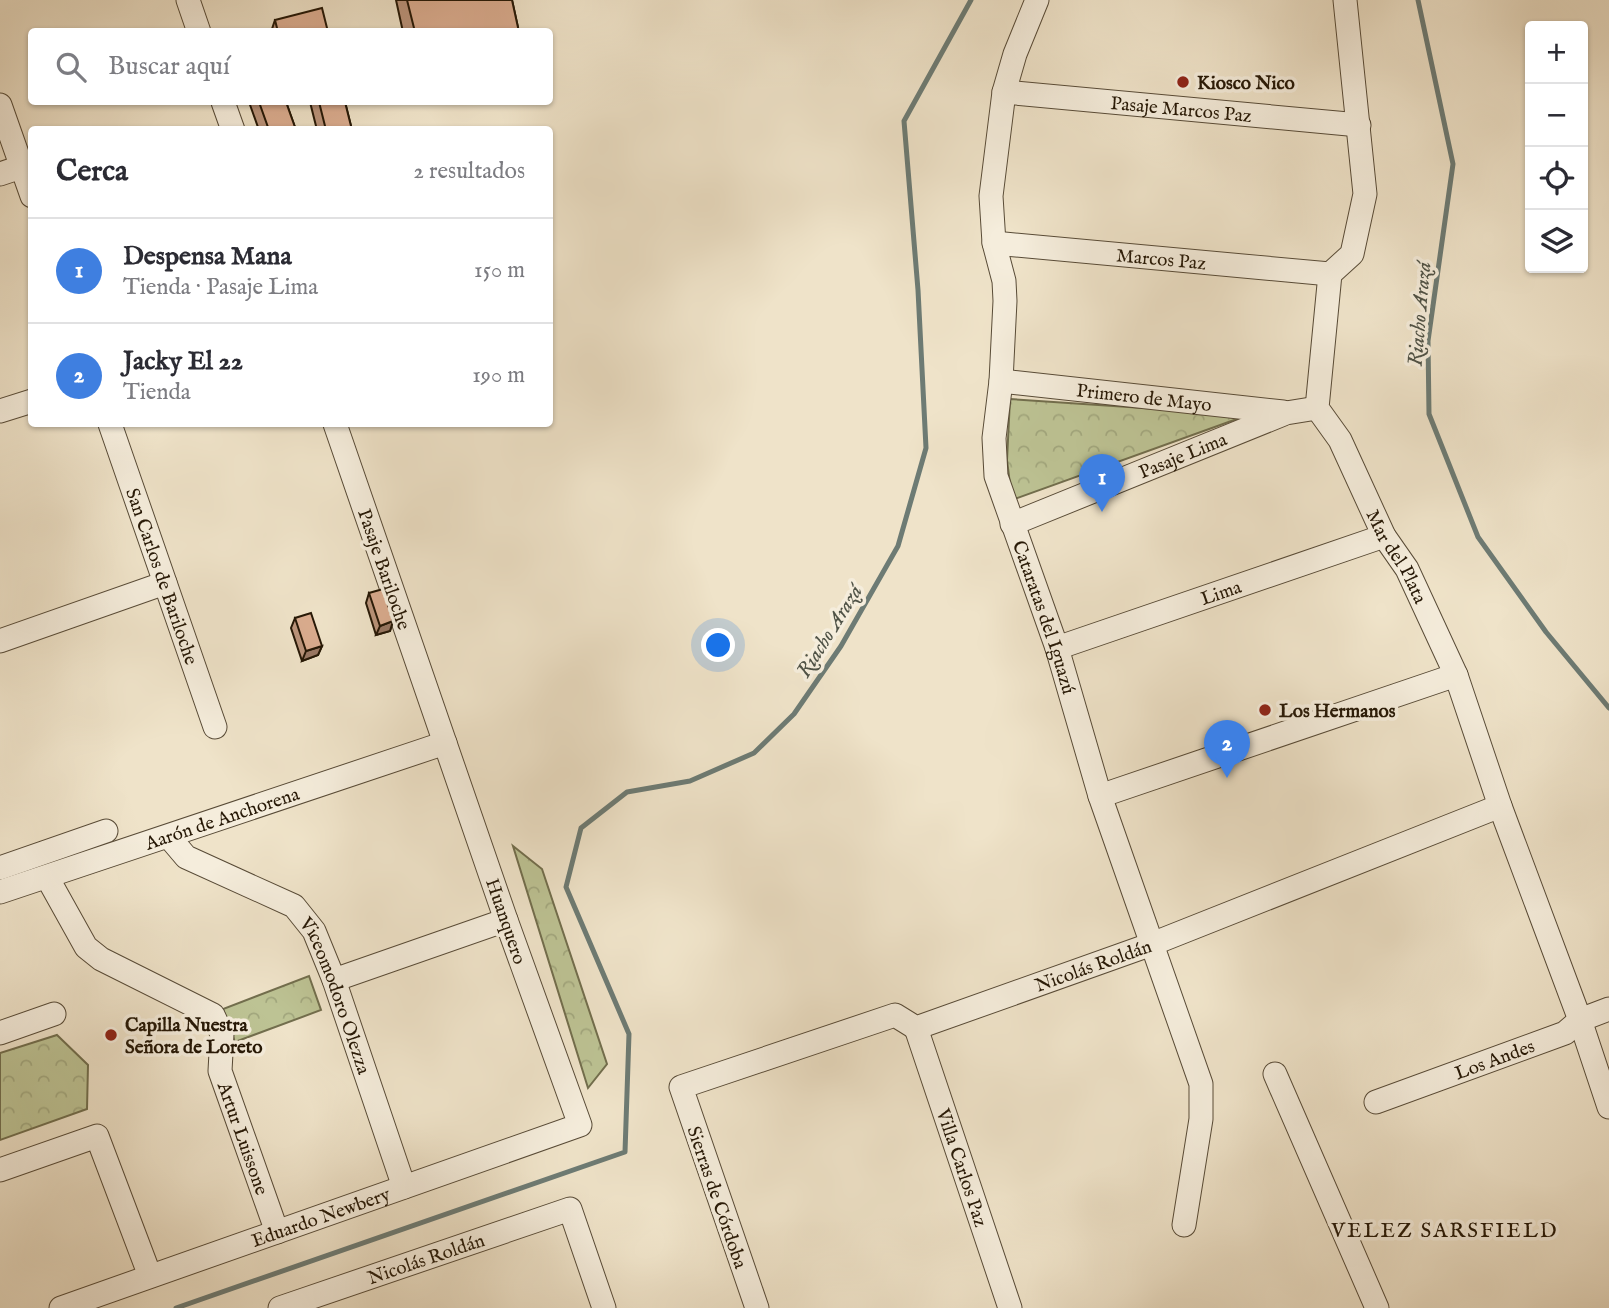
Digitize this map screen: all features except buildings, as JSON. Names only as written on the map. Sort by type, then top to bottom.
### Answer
[{"type":"street","points":[[188,0],[198,28]]},
{"type":"street","name":"Cataratas del Iguazú","points":[[1037,0],[1015,54],[1004,92],[991,196],[994,243],[1005,301],[994,438],[996,476],[1056,648],[1100,796],[1201,1084],[1201,1119],[1184,1225]]},
{"type":"street","points":[[1317,408],[1330,274],[1352,254],[1365,194],[1345,0]]},
{"type":"street","name":"Pasaje Marcos Paz","points":[[1004,92],[1359,125]]},
{"type":"street","points":[[0,105],[11,170],[28,191]]},
{"type":"street","points":[[224,105],[232,126]]},
{"type":"street","name":"Marcos Paz","points":[[994,243],[1330,274]]},
{"type":"street","name":"Primero de Mayo","points":[[1000,381],[1286,413]]},
{"type":"street","points":[[0,411],[28,402]]},
{"type":"street","name":"Pasaje Lima","points":[[1012,524],[1286,413],[1317,408]]},
{"type":"street","name":"Mar del Plata","points":[[1317,408],[1340,439],[1384,536],[1407,569],[1456,675],[1500,806],[1580,1020],[1609,1107]]},
{"type":"street","name":"San Carlos de Bariloche","points":[[111,427],[215,727]]},
{"type":"street","name":"Pasaje Bariloche","points":[[336,427],[435,715]]},
{"type":"street","name":"Lima","points":[[1056,648],[1384,536]]},
{"type":"street","points":[[0,641],[165,583]]},
{"type":"street","points":[[1100,796],[1456,675]]},
{"type":"street","name":"Huanquero","points":[[435,715],[580,1125]]},
{"type":"street","name":"Aarón de Anchorena","points":[[0,892],[445,743]]},
{"type":"street","name":"Nicolás Roldán","points":[[916,1028],[1152,944],[1500,806]]},
{"type":"street","points":[[0,868],[106,831]]},
{"type":"street","name":"Viceomodoro Olezza","points":[[169,837],[186,857],[294,906],[314,931],[334,980],[404,1187]]},
{"type":"street","name":"Artur Luissone","points":[[47,877],[86,947],[101,959],[213,1016],[222,1034],[220,1071],[277,1232]]},
{"type":"street","points":[[334,980],[506,920]]},
{"type":"street","name":"Los Andes","points":[[1376,1102],[1565,1033],[1580,1020],[1609,1009]]},
{"type":"street","points":[[0,1033],[54,1014]]},
{"type":"street","name":"Sierras de Córdoba","points":[[757,1308],[681,1087],[895,1015],[916,1028]]},
{"type":"street","name":"Villa Carlos Paz","points":[[916,1028],[1010,1308]]},
{"type":"street","points":[[1275,1073],[1377,1308]]},
{"type":"street","name":"Eduardo Newbery","points":[[61,1308],[580,1125]]},
{"type":"street","points":[[0,1170],[97,1136],[150,1276]]},
{"type":"street","name":"Nicolás Roldán","points":[[280,1308],[335,1298],[570,1209],[604,1308]]},
{"type":"green space","points":[[1010,399],[1248,415],[1012,500],[1007,460]]},
{"type":"green space","points":[[513,846],[542,869],[607,1064],[588,1088]]},
{"type":"green space","points":[[309,976],[321,1010],[235,1042],[223,1009]]},
{"type":"green space","points":[[57,1035],[88,1065],[87,1109],[0,1140],[0,1053]]},
{"type":"waterway","name":"Riacho Arazá","points":[[176,1308],[625,1152],[629,1034],[566,887],[581,828],[627,792],[690,781],[754,753],[794,714],[841,646],[898,546],[926,448],[918,290],[904,121],[971,0]]},
{"type":"waterway","name":"Riacho Arazá","points":[[1418,0],[1453,164],[1428,341],[1429,414],[1478,537],[1546,632],[1609,708]]},
{"type":"place","name":"Kiosco Nico","points":[[1183,82]]},
{"type":"place","name":"Despensa Mana","points":[[1102,512]]},
{"type":"place","name":"Los Hermanos","points":[[1265,710]]},
{"type":"place","name":"Jacky El 22","points":[[1227,778]]},
{"type":"place","name":"Capilla Nuestra Señora de Loreto","points":[[111,1035]]},
{"type":"district","name":"VELEZ SARSFIELD","points":[[1445,1230]]}]
